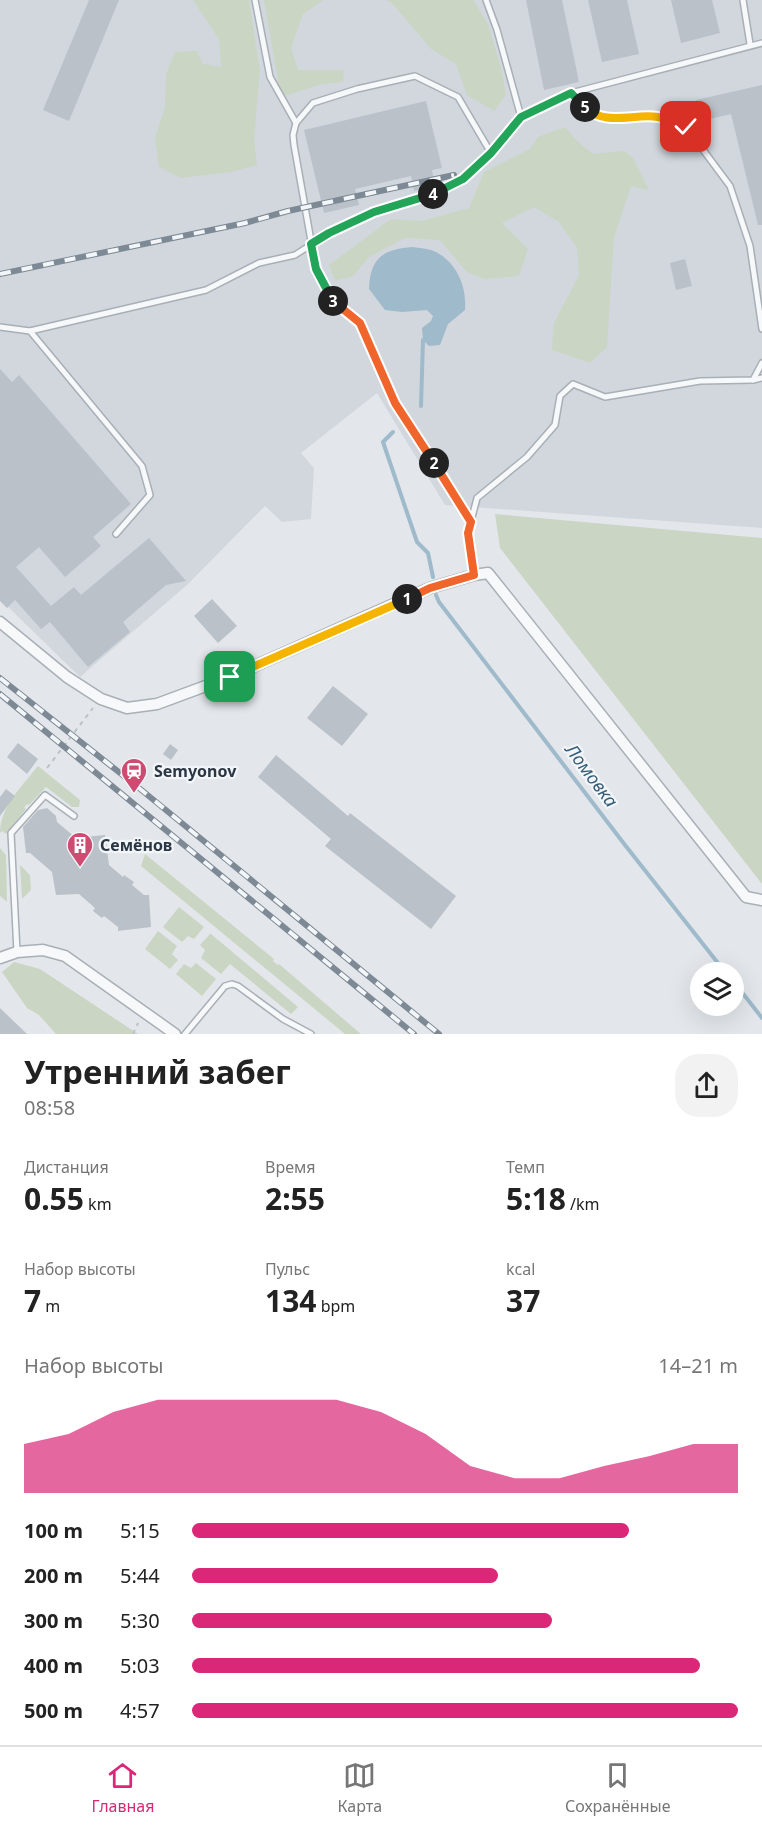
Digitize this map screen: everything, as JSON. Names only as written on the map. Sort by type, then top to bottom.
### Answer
[{"type":"street","points":[[0,622],[67,677],[100,699],[128,708],[157,704],[230,677],[430,588],[488,573],[746,897],[762,900]]},
{"type":"street","points":[[0,958],[17,952],[43,950],[66,956],[175,1034]]},
{"type":"lane","points":[[255,0],[270,76],[296,123]]},
{"type":"lane","points":[[486,0],[497,30],[521,117]]},
{"type":"lane","points":[[743,0],[750,44]]},
{"type":"lane","points":[[0,327],[30,331],[206,290],[259,263],[295,255],[329,233],[374,212],[445,190],[463,179],[491,153],[521,117],[571,93],[750,44],[762,43]]},
{"type":"lane","points":[[471,522],[395,403],[360,323],[331,299],[316,269],[293,135],[296,123],[313,103],[357,89],[415,76],[458,98],[491,153]]},
{"type":"lane","points":[[571,93],[591,114],[618,119],[658,117],[686,127],[730,186],[750,246],[762,328]]},
{"type":"lane","points":[[30,331],[142,466],[150,495],[116,534]]},
{"type":"lane","points":[[753,380],[762,363]]},
{"type":"lane","points":[[474,575],[468,533],[477,498],[527,457],[555,425],[560,396],[573,384],[605,397],[700,381],[762,378]]},
{"type":"lane","points":[[17,952],[11,833],[45,795],[74,816]]},
{"type":"lane","points":[[185,1034],[225,986],[232,984],[310,1034]]},
{"type":"path","points":[[47,768],[100,699]]},
{"type":"shaded area","points":[[0,0],[762,0],[762,528],[445,505],[377,393],[301,453],[314,468],[311,519],[282,522],[265,506],[187,585],[80,677],[0,599]]},
{"type":"green space","points":[[193,0],[249,0],[260,71],[254,138],[257,165],[231,172],[181,178],[159,167],[155,138],[165,107],[166,74],[175,52],[197,51],[203,64],[221,67],[219,39]]},
{"type":"green space","points":[[264,0],[323,0],[303,14],[291,48],[298,70],[344,70],[343,82],[322,84],[281,97]]},
{"type":"green space","points":[[386,0],[473,0],[488,24],[501,68],[506,95],[494,111],[467,95],[456,64],[431,49],[392,3]]},
{"type":"green space","points":[[565,127],[593,154],[624,151],[633,158],[649,190],[631,186],[614,237],[607,347],[590,363],[552,350],[554,323],[579,275],[577,248],[559,222],[534,207],[502,223],[528,249],[519,276],[485,279],[467,272],[440,240],[405,238],[369,257],[353,276],[335,281],[329,265],[391,219],[422,221],[469,208],[484,172],[530,149],[538,137]]},
{"type":"green space","points":[[495,514],[762,538],[762,884],[500,548]]},
{"type":"green space","points":[[38,766],[80,800],[79,807],[72,807],[46,787],[29,805],[27,804],[24,808],[26,809],[6,834],[2,831],[0,833],[1,823],[8,806]]},
{"type":"green space","points":[[0,848],[6,855],[7,902],[0,896]]},
{"type":"green space","points":[[145,854],[274,959],[273,961],[361,1034],[345,1034],[141,866]]},
{"type":"green space","points":[[20,865],[30,875],[31,890],[22,899]]},
{"type":"green space","points":[[179,907],[204,927],[194,939],[188,936],[182,942],[163,927]]},
{"type":"green space","points":[[158,931],[177,946],[172,954],[178,960],[170,969],[145,949]]},
{"type":"green space","points":[[210,934],[298,1007],[291,1014],[230,964],[221,974],[201,958],[205,950],[200,945]]},
{"type":"green space","points":[[14,962],[40,969],[138,1034],[56,1034],[39,1015],[27,1008],[2,972]]},
{"type":"green space","points":[[196,963],[216,979],[202,996],[176,974],[184,964],[191,968]]},
{"type":"water","points":[[413,247],[436,252],[450,262],[462,284],[465,310],[448,324],[440,345],[429,346],[423,340],[422,328],[431,321],[433,316],[427,310],[402,312],[385,310],[369,289],[372,270],[380,257],[394,250]]},
{"type":"building","points":[[89,0],[119,0],[69,121],[43,110]]},
{"type":"building","points":[[526,0],[562,0],[579,82],[544,90]]},
{"type":"building","points":[[588,0],[627,0],[639,54],[602,62]]},
{"type":"building","points":[[671,0],[712,0],[720,33],[681,43]]},
{"type":"building","points":[[762,85],[762,225],[758,225],[731,114],[701,121],[696,100]]},
{"type":"building","points":[[426,101],[442,168],[432,170],[435,186],[414,191],[411,176],[355,189],[359,205],[324,213],[304,130]]},
{"type":"building","points":[[685,259],[692,286],[676,290],[670,263]]},
{"type":"building","points":[[0,369],[12,382],[19,375],[131,504],[93,537],[101,546],[65,577],[39,547],[16,567],[51,606],[74,587],[81,595],[149,538],[186,581],[166,585],[123,622],[130,632],[88,667],[50,622],[41,629],[15,600],[7,608],[0,601]]},
{"type":"building","points":[[212,599],[237,626],[218,643],[194,616]]},
{"type":"building","points":[[333,686],[368,714],[342,746],[307,718]]},
{"type":"building","points":[[18,743],[38,759],[27,774],[7,757]]},
{"type":"building","points":[[170,744],[178,750],[171,760],[163,754]]},
{"type":"building","points":[[276,755],[348,816],[350,813],[456,896],[431,929],[325,846],[331,839],[258,777]]},
{"type":"building","points":[[6,789],[15,796],[0,816],[0,797]]},
{"type":"building","name":"Семёнов","points":[[47,808],[56,816],[57,822],[76,838],[105,835],[109,865],[123,877],[124,875],[134,882],[132,885],[144,895],[149,895],[151,927],[118,931],[118,927],[93,911],[95,908],[79,894],[56,895],[52,872],[30,853],[26,853],[23,827],[38,810]]},
{"type":"building","points":[[0,1008],[27,1034],[0,1034]]},
{"type":"waterway","points":[[421,406],[423,340]]},
{"type":"waterway","name":"Ломовка","points":[[393,432],[383,442],[417,542],[428,553],[433,577]]},
{"type":"waterway","name":"Ломовка","points":[[436,595],[439,602],[625,845],[717,962]]},
{"type":"waterway","name":"Ломовка","points":[[744,995],[762,1018]]},
{"type":"railway","points":[[0,274],[245,223],[288,211],[454,175]]},
{"type":"railway","points":[[0,678],[139,788],[439,1034]]},
{"type":"railway","points":[[0,694],[414,1034]]},
{"type":"place","name":"Semyonov","points":[[134,794]]},
{"type":"place","name":"Семёнов","points":[[80,868]]},
{"type":"route","points":[[230,677],[430,588],[474,575],[468,533],[471,522],[395,403],[360,323],[331,299],[316,269],[311,244],[374,212],[445,190],[463,179],[491,153],[521,117],[571,93],[591,114],[618,119],[658,117],[686,127]]}]
